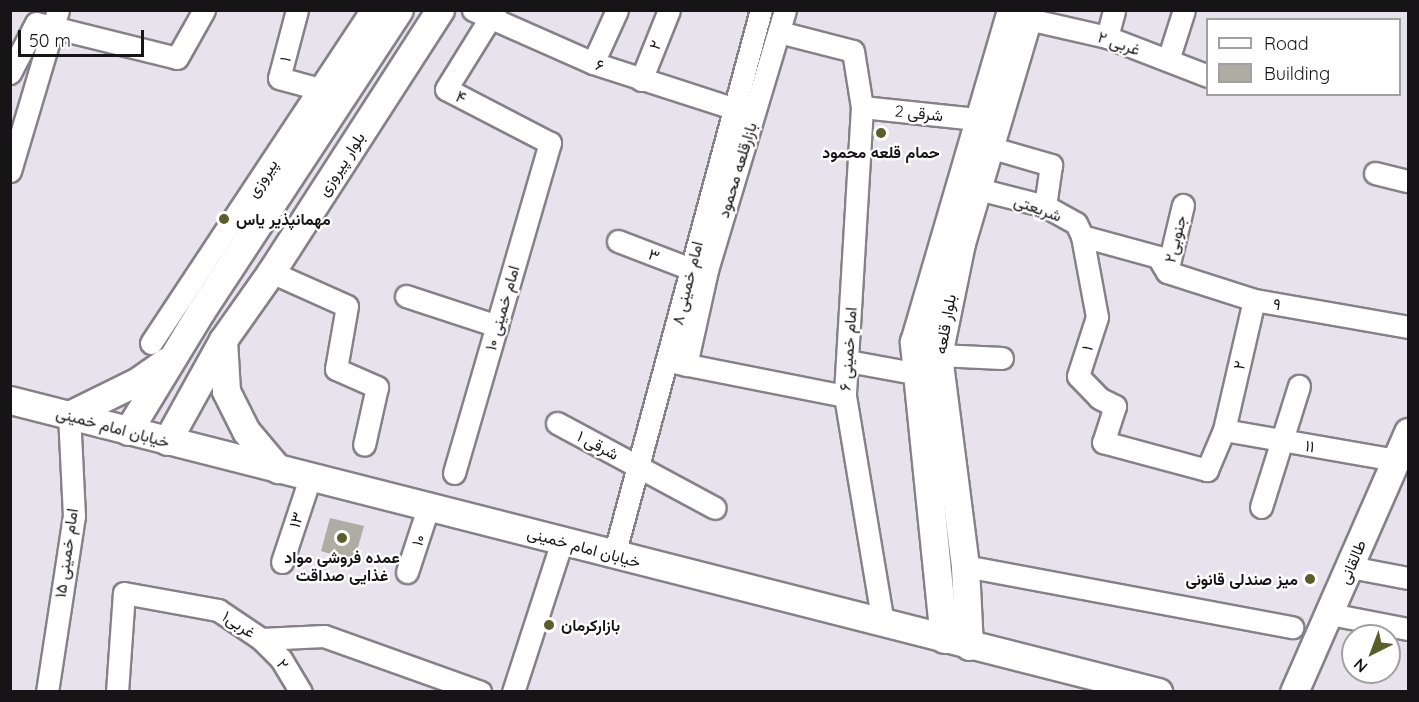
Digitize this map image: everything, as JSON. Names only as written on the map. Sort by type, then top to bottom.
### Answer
[{"type":"main road","points":[[128,431],[332,92],[399,10]]},
{"type":"main road","name":"بلوار پیروزی","points":[[167,441],[226,335],[272,272],[440,10]]},
{"type":"main road","name":"بلوار قلعه","points":[[957,643],[914,342],[976,119],[1023,13]]},
{"type":"main road","name":"بلوار قلعه","points":[[957,643],[965,566],[938,355],[961,243],[978,189],[1023,13]]},
{"type":"main road","points":[[201,311],[226,335],[226,391],[246,431],[278,470]]},
{"type":"main road","points":[[69,415],[154,372],[176,350]]},
{"type":"main road","name":"خیابان امام خمینی","points":[[10,400],[957,643],[1158,692]]},
{"type":"main road","name":"طالقانی","points":[[1294,692],[1408,432]]},
{"type":"street","points":[[10,73],[36,23],[55,20],[177,58],[204,10]]},
{"type":"street","name":"۱","points":[[297,10],[279,78],[332,92]]},
{"type":"street","name":"پیروزی","points":[[150,343],[332,92],[371,10]]},
{"type":"street","points":[[593,63],[617,10]]},
{"type":"street","name":"۲","points":[[641,80],[669,10]]},
{"type":"street","name":"امام خمینی ۸","points":[[614,555],[638,467],[677,363],[690,269],[732,108],[761,10]]},
{"type":"street","name":"بازارقلعه محمود","points":[[677,363],[785,10]]},
{"type":"street","points":[[1107,37],[1114,10]]},
{"type":"street","points":[[1168,60],[1184,10]]},
{"type":"street","name":"۶","points":[[486,13],[593,63],[732,108]]},
{"type":"street","name":"۴","points":[[486,13],[446,89],[550,143]]},
{"type":"street","name":"۲ غربی","points":[[1023,13],[1107,37],[1206,75]]},
{"type":"street","points":[[10,171],[55,20]]},
{"type":"street","name":"امام خمینی ۶","points":[[779,32],[853,51],[862,107],[845,396],[883,624]]},
{"type":"street","name":"2 شرقی","points":[[862,107],[976,119]]},
{"type":"street","name":"امام خمینی ۱۰","points":[[454,473],[550,143]]},
{"type":"street","points":[[989,147],[1051,165],[1044,206]]},
{"type":"street","points":[[1375,173],[1408,181]]},
{"type":"street","name":"شریعتی","points":[[978,189],[1044,206],[1076,223],[1082,236]]},
{"type":"street","name":"جنوبی۲","points":[[1162,264],[1183,205]]},
{"type":"street","points":[[1082,236],[1162,264]]},
{"type":"street","name":"۱","points":[[1082,236],[1097,317],[1078,376],[1099,398],[1115,406],[1103,442]]},
{"type":"street","name":"۳","points":[[618,242],[690,269]]},
{"type":"street","name":"۹","points":[[1162,264],[1254,300],[1408,327]]},
{"type":"street","points":[[272,272],[346,306],[336,369],[377,387],[364,445]]},
{"type":"street","points":[[406,296],[497,326]]},
{"type":"street","name":"۲","points":[[1103,442],[1207,470],[1224,430],[1254,300]]},
{"type":"street","points":[[938,355],[1002,358]]},
{"type":"street","points":[[848,361],[919,374]]},
{"type":"street","points":[[677,363],[845,396]]},
{"type":"street","points":[[1261,507],[1299,386]]},
{"type":"street","name":"امام خمینی ۱۵","points":[[47,692],[74,516],[69,415]]},
{"type":"street","name":"۱ شرقی","points":[[557,423],[715,508]]},
{"type":"street","name":"۱۱","points":[[1224,430],[1282,442],[1396,460]]},
{"type":"street","name":"۱۳","points":[[282,562],[310,478]]},
{"type":"street","name":"۱۰","points":[[407,572],[429,508]]},
{"type":"street","points":[[513,692],[561,541]]},
{"type":"street","points":[[965,566],[1292,627]]},
{"type":"street","points":[[1350,567],[1408,578]]},
{"type":"street","name":"غربی۱","points":[[117,692],[124,593],[218,610],[261,639],[324,636],[480,692]]},
{"type":"street","points":[[1330,614],[1408,629]]},
{"type":"street","name":"۲","points":[[261,639],[281,659],[301,692]]},
{"type":"building","name":"عمده فروشی مواد غذایی صداقت","points":[[330,518],[364,526],[354,561],[321,551]]},
{"type":"place","name":"حمام قلعه محمود","points":[[881,133]]},
{"type":"place","name":"مهمانپذیر یاس","points":[[224,219]]},
{"type":"place","name":"عمده فروشی مواد غذایی صداقت","points":[[342,538]]},
{"type":"place","name":"میز صندلی قانونی","points":[[1310,579]]},
{"type":"place","name":"بازارکرمان","points":[[549,625]]}]
